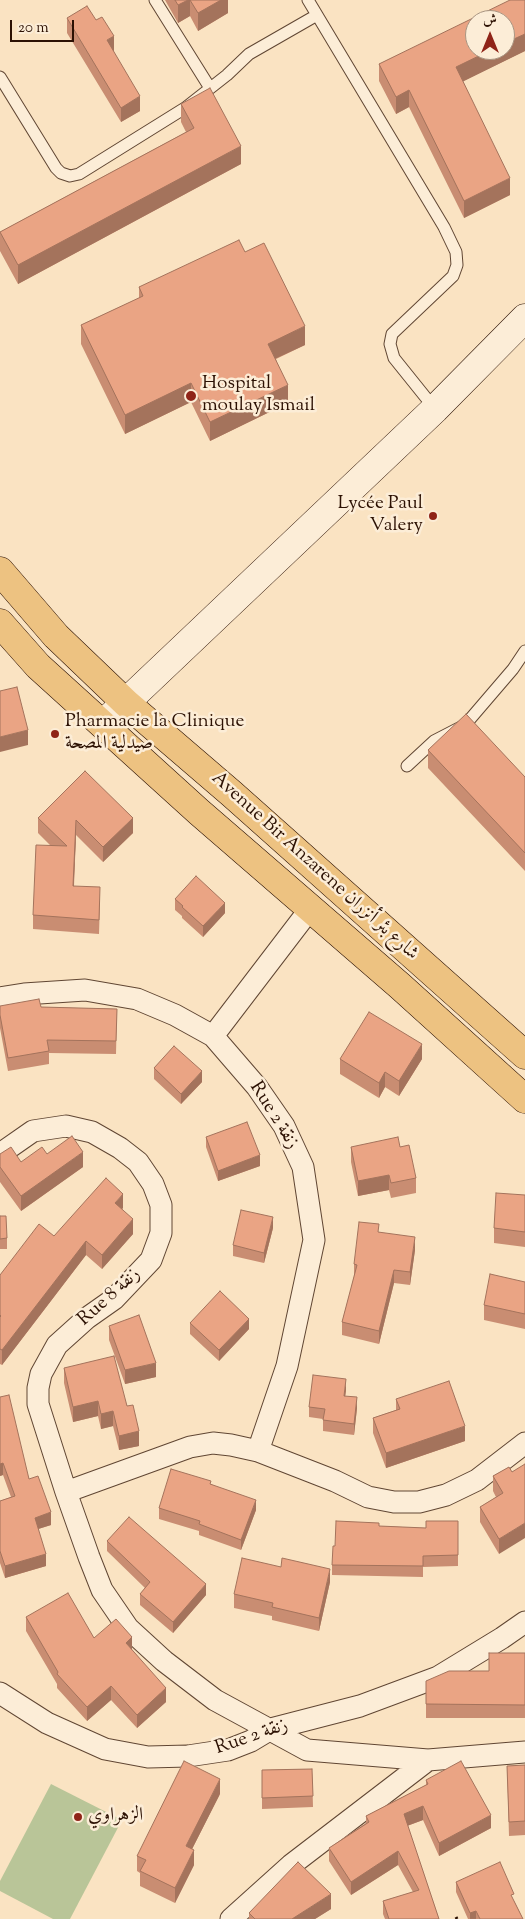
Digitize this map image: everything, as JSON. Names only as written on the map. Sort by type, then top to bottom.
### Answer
[{"type":"main road","points":[[102,724],[435,409],[525,318]]},
{"type":"main road","name":"Avenue Bir Anzarene شارع بئر أنزران","points":[[0,571],[56,636],[126,703],[232,794],[525,1056]]},
{"type":"main road","name":"Avenue Bir Anzarene شارع بئر أنزران","points":[[0,623],[38,666],[199,812],[400,986],[525,1099]]},
{"type":"street","points":[[213,1036],[310,909]]},
{"type":"street","name":"Rue 2 زنقة","points":[[0,998],[24,994],[85,990],[137,999],[175,1015],[213,1036],[257,1087],[284,1126],[303,1167],[314,1240],[287,1366],[258,1451]]},
{"type":"street","name":"Rue 8 زنقة","points":[[0,1154],[33,1131],[66,1126],[92,1132],[120,1148],[138,1162],[154,1184],[161,1204],[161,1233],[151,1260],[114,1299],[87,1318],[57,1345],[41,1374],[38,1388],[38,1404],[89,1557],[102,1590],[128,1628],[164,1661],[215,1700],[307,1750],[428,1760],[525,1752]]},
{"type":"street","points":[[66,1492],[190,1447],[213,1443],[258,1451],[335,1481],[368,1497],[394,1502],[419,1502],[446,1494],[477,1480],[525,1443]]},
{"type":"street","name":"Rue 2 زنقة","points":[[0,1693],[47,1723],[106,1749],[148,1757],[188,1756],[228,1750],[251,1741],[271,1729],[360,1706],[438,1677],[525,1622]]},
{"type":"street","points":[[231,1919],[298,1860],[428,1760]]},
{"type":"lane","points":[[155,0],[210,88]]},
{"type":"lane","points":[[308,0],[444,227],[456,252],[457,265],[453,276],[392,334],[390,344],[394,358],[435,409]]},
{"type":"lane","points":[[0,77],[56,168],[61,173],[70,176],[79,174],[185,108],[249,54],[317,14]]},
{"type":"lane","points":[[407,766],[434,741],[465,725],[513,669],[525,652]]},
{"type":"green space","points":[[51,1784],[122,1820],[70,1919],[53,1919],[0,1891],[0,1881]]},
{"type":"building","points":[[175,0],[188,0],[178,5]]},
{"type":"building","points":[[190,0],[221,0],[198,13]]},
{"type":"building","points":[[510,0],[525,0],[525,34],[515,38],[515,10],[490,10]]},
{"type":"building","points":[[87,6],[96,20],[102,17],[114,36],[107,40],[140,96],[121,108],[67,18]]},
{"type":"building","points":[[465,22],[465,60],[470,60],[456,67],[510,178],[464,201],[409,90],[396,97],[379,64]]},
{"type":"building","points":[[210,88],[241,146],[18,265],[0,232],[194,128],[181,104]]},
{"type":"building","points":[[239,240],[245,252],[264,243],[305,326],[268,344],[288,385],[210,422],[191,383],[125,415],[81,325],[143,296],[139,287]]},
{"type":"building","points":[[17,687],[28,730],[0,737],[0,691]]},
{"type":"building","points":[[466,714],[525,777],[525,853],[428,750]]},
{"type":"building","points":[[85,771],[133,818],[103,847],[76,820],[73,886],[100,887],[99,920],[33,915],[36,845],[67,846],[38,818]]},
{"type":"building","points":[[196,876],[225,903],[203,926],[175,899]]},
{"type":"building","points":[[39,999],[41,1007],[117,1009],[116,1041],[47,1040],[49,1051],[8,1058],[0,1006]]},
{"type":"building","points":[[369,1012],[422,1044],[399,1081],[385,1072],[379,1083],[340,1059]]},
{"type":"building","points":[[174,1046],[202,1071],[181,1094],[154,1068]]},
{"type":"building","points":[[247,1122],[260,1155],[218,1171],[206,1137]]},
{"type":"building","points":[[72,1136],[83,1152],[21,1196],[0,1167],[0,1154],[11,1147],[21,1162],[42,1147],[47,1154]]},
{"type":"building","points":[[398,1137],[400,1147],[409,1145],[416,1178],[391,1183],[389,1175],[358,1181],[351,1147]]},
{"type":"building","points":[[106,1178],[123,1194],[115,1203],[133,1219],[102,1255],[86,1241],[2,1350],[0,1349],[0,1275],[39,1224],[54,1236]]},
{"type":"building","points":[[496,1193],[525,1195],[525,1232],[494,1228]]},
{"type":"building","points":[[241,1210],[273,1217],[264,1253],[233,1245]]},
{"type":"building","points":[[0,1216],[6,1216],[7,1238],[0,1239]]},
{"type":"building","points":[[359,1222],[379,1224],[378,1232],[415,1237],[410,1272],[394,1270],[379,1331],[342,1322],[357,1265],[354,1264]]},
{"type":"building","points":[[490,1274],[525,1282],[525,1314],[484,1305]]},
{"type":"building","points":[[220,1291],[249,1319],[219,1350],[190,1323]]},
{"type":"building","points":[[139,1315],[156,1363],[125,1370],[109,1326]]},
{"type":"building","points":[[114,1356],[127,1406],[133,1405],[139,1431],[119,1436],[113,1411],[101,1414],[98,1401],[73,1407],[64,1368]]},
{"type":"building","points":[[313,1375],[346,1379],[344,1396],[357,1397],[354,1424],[323,1420],[325,1409],[309,1407]]},
{"type":"building","points":[[449,1381],[465,1426],[386,1453],[373,1418],[400,1409],[396,1399]]},
{"type":"building","points":[[9,1395],[29,1479],[38,1476],[51,1512],[35,1518],[46,1554],[5,1566],[0,1551],[0,1501],[15,1496],[3,1463],[0,1464],[0,1397]]},
{"type":"building","points":[[525,1464],[525,1523],[499,1539],[480,1507],[503,1493],[493,1476],[509,1467],[512,1472]]},
{"type":"building","points":[[171,1469],[211,1481],[210,1484],[256,1500],[241,1540],[199,1524],[200,1521],[159,1508]]},
{"type":"building","points":[[129,1517],[206,1584],[173,1622],[140,1594],[150,1582],[107,1541]]},
{"type":"building","points":[[336,1521],[379,1523],[379,1526],[426,1528],[426,1521],[458,1521],[458,1555],[423,1556],[423,1566],[332,1565]]},
{"type":"building","points":[[242,1558],[281,1567],[282,1558],[330,1569],[319,1618],[272,1607],[273,1603],[234,1594]]},
{"type":"building","points":[[68,1593],[94,1638],[116,1619],[132,1637],[126,1643],[166,1688],[137,1715],[111,1686],[87,1707],[57,1674],[58,1672],[26,1617]]},
{"type":"building","points":[[489,1653],[525,1653],[525,1705],[426,1704],[426,1681],[449,1671],[489,1671]]},
{"type":"building","points":[[184,1761],[220,1779],[186,1846],[194,1850],[175,1888],[140,1871],[146,1860],[137,1856]]},
{"type":"building","points":[[461,1761],[491,1815],[439,1843],[423,1806],[404,1814],[439,1919],[389,1919],[383,1901],[419,1890],[398,1851],[351,1882],[329,1848],[369,1822],[366,1816],[428,1784],[426,1780]]},
{"type":"building","points":[[525,1765],[525,1821],[509,1822],[507,1766]]},
{"type":"building","points":[[312,1769],[313,1796],[262,1798],[262,1770]]},
{"type":"building","points":[[298,1862],[331,1894],[292,1919],[255,1919],[249,1913]]},
{"type":"building","points":[[500,1862],[514,1894],[511,1895],[523,1919],[480,1919],[476,1911],[470,1913],[456,1882]]},
{"type":"place","name":"Hospital moulay Ismail","points":[[191,396]]},
{"type":"place","name":"Lycée Paul Valery","points":[[433,516]]},
{"type":"place","name":"Pharmacie la Clinique صيدلية المصحة","points":[[55,734]]},
{"type":"place","name":"الزهراوي","points":[[78,1817]]}]
